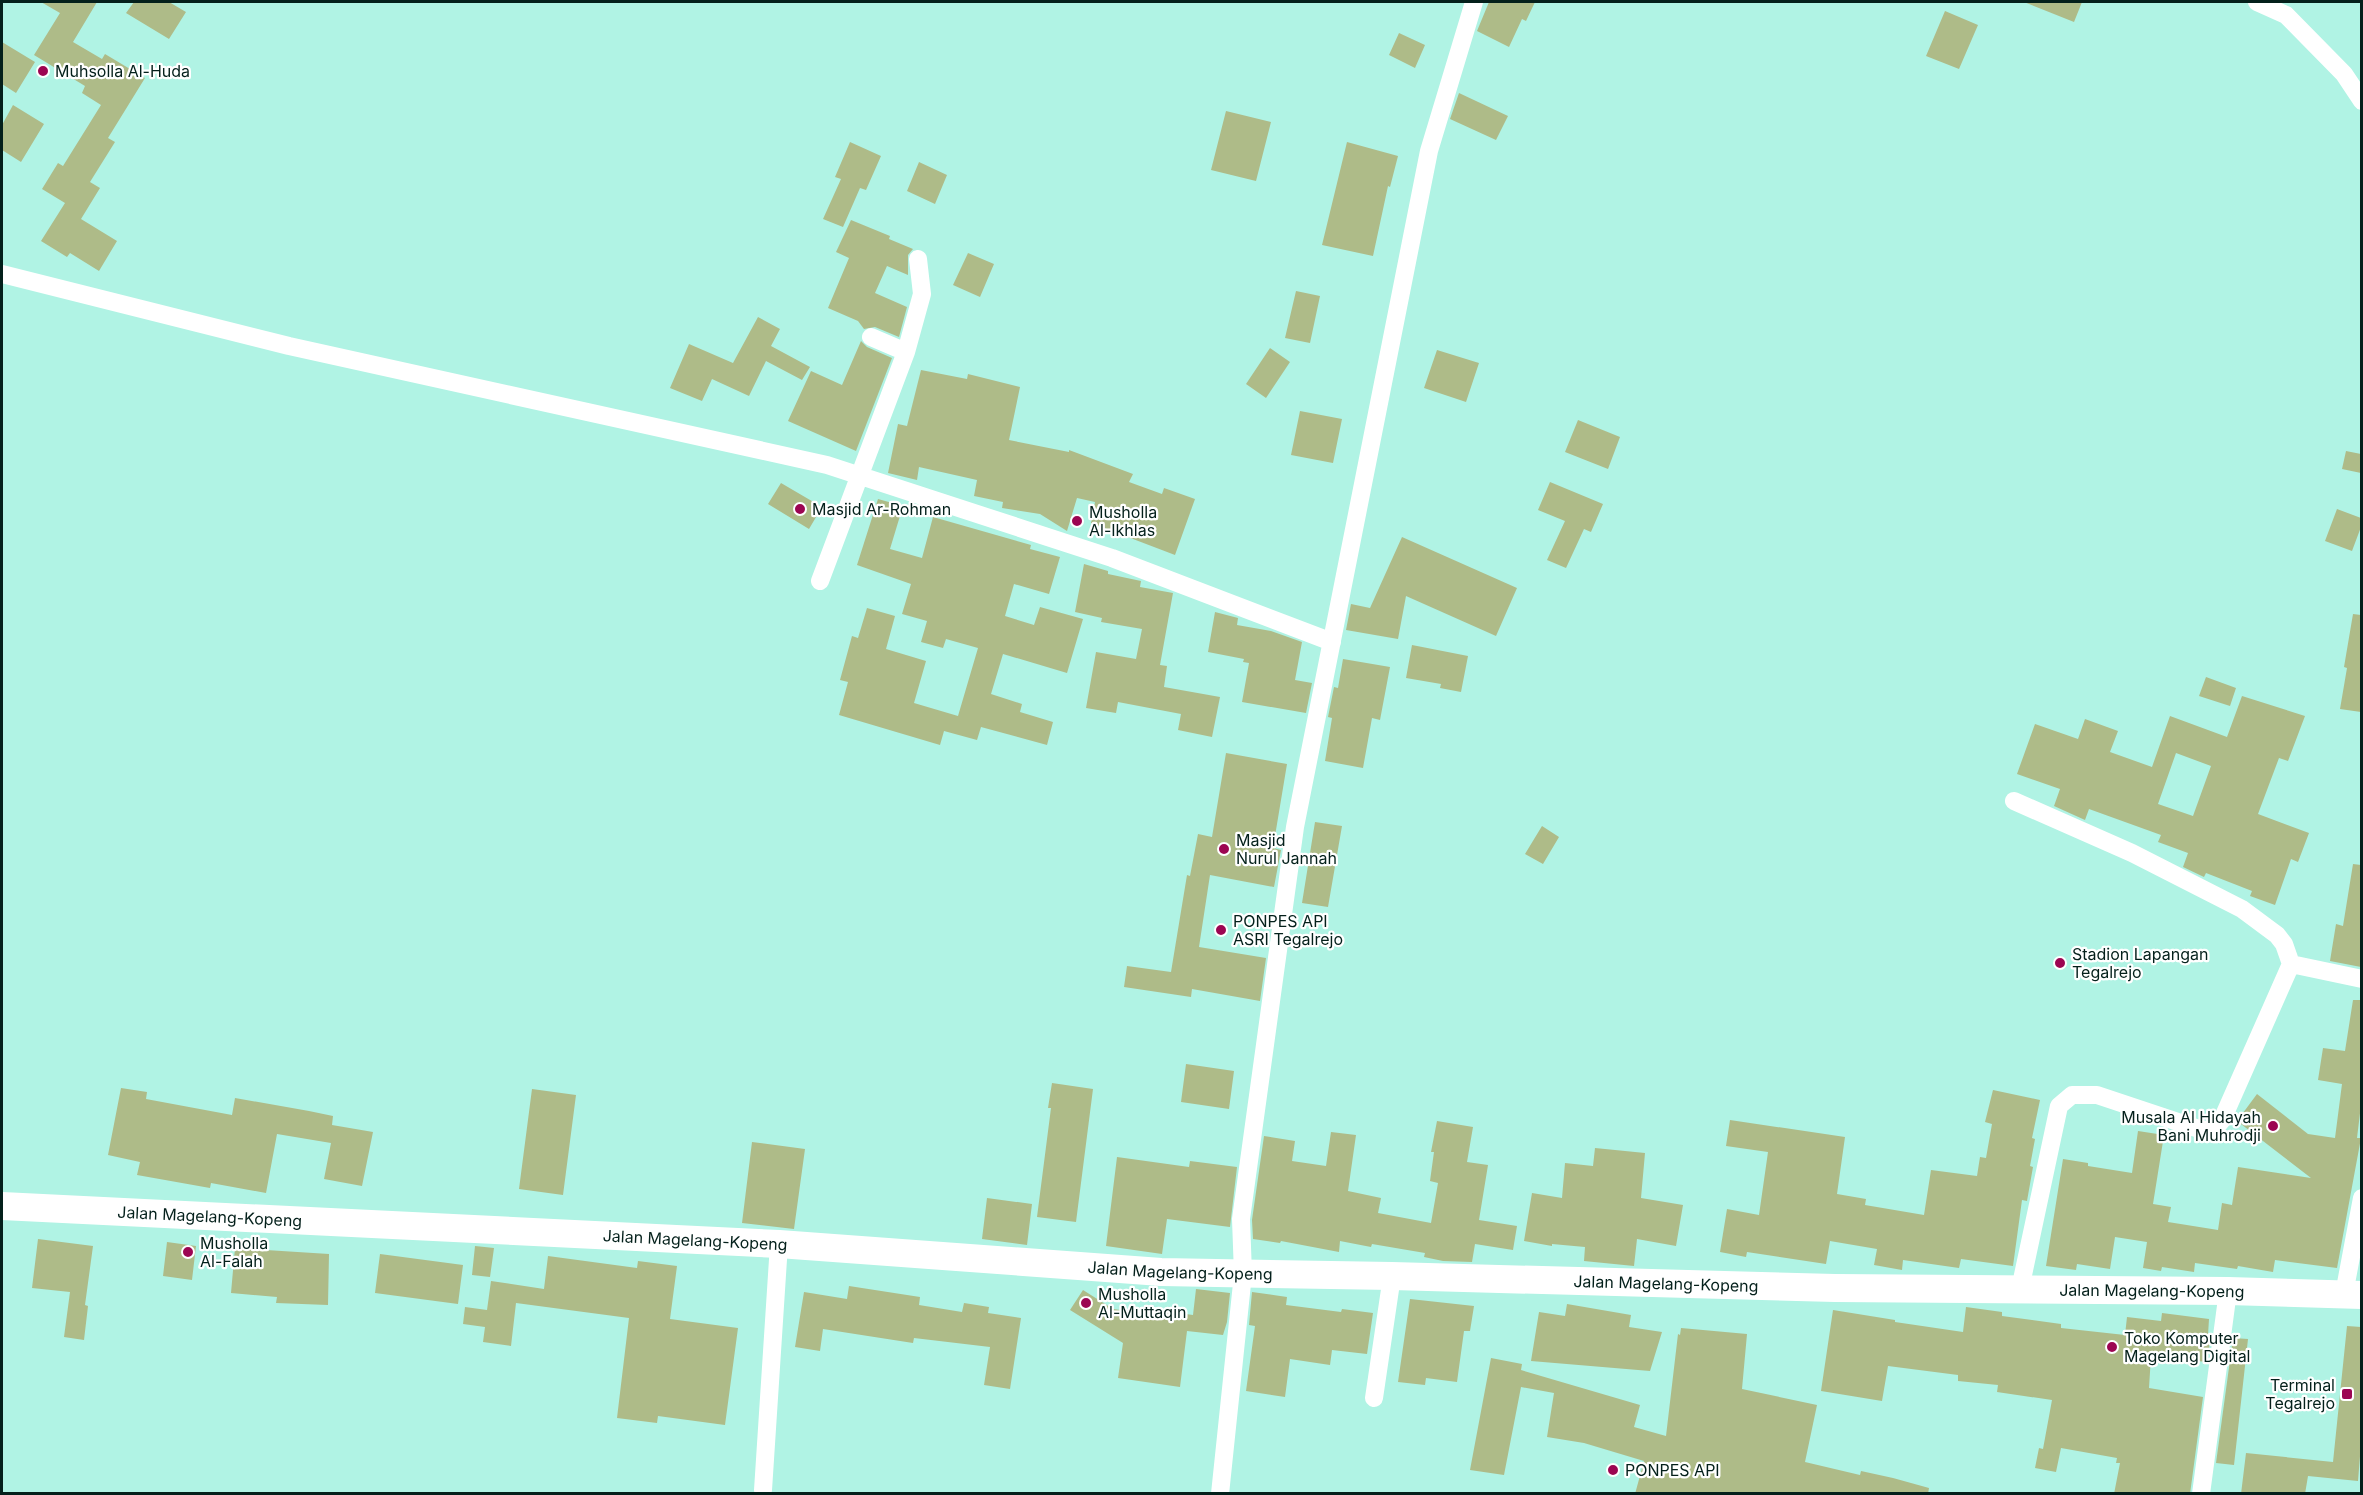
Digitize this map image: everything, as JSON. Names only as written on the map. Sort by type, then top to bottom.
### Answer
[{"type":"main road","name":"Jalan Magelang-Kopeng","points":[[2,1206],[779,1244],[1161,1272],[1835,1288],[2020,1288],[2353,1294]]},
{"type":"street","points":[[1220,1494],[1243,1274],[1241,1219],[1295,827],[1429,152],[1474,2]]},
{"type":"street","points":[[2257,2],[2286,15],[2344,74],[2361,101]]},
{"type":"street","points":[[820,581],[906,352],[922,294],[918,259]]},
{"type":"street","points":[[2,274],[289,346],[827,465],[1112,558],[1332,642]]},
{"type":"street","points":[[871,337],[906,352]]},
{"type":"street","points":[[2014,801],[2132,853],[2242,909],[2277,935],[2284,944],[2291,964],[2223,1120],[2215,1129],[2211,1131],[2199,1129],[2097,1095],[2081,1094],[2066,1098],[2057,1110],[2020,1288]]},
{"type":"street","points":[[2291,964],[2361,979]]},
{"type":"street","points":[[2353,1294],[2361,1198]]},
{"type":"street","points":[[763,1490],[779,1244]]},
{"type":"street","points":[[1374,1398],[1392,1276]]},
{"type":"street","points":[[2201,1494],[2228,1291]]},
{"type":"building","points":[[41,2],[97,2],[73,42],[102,59],[105,54],[145,78],[108,138],[115,142],[90,182],[100,188],[81,219],[117,241],[99,271],[70,253],[67,257],[41,241],[65,203],[42,189],[58,163],[63,166],[101,105],[82,93],[85,86],[34,55],[60,13]]},
{"type":"building","points":[[134,2],[169,2],[186,12],[169,39],[126,13]]},
{"type":"building","points":[[1489,2],[1535,2],[1526,21],[1522,19],[1509,47],[1477,31]]},
{"type":"building","points":[[2024,2],[2082,2],[2074,22]]},
{"type":"building","points":[[1945,11],[1978,25],[1959,69],[1926,56]]},
{"type":"building","points":[[1399,33],[1425,45],[1415,68],[1389,55]]},
{"type":"building","points":[[2,42],[35,62],[16,93],[2,84]]},
{"type":"building","points":[[1459,93],[1508,116],[1496,140],[1450,119]]},
{"type":"building","points":[[13,105],[44,124],[21,162],[2,150],[2,125]]},
{"type":"building","points":[[1226,111],[1271,122],[1256,181],[1211,170]]},
{"type":"building","points":[[850,142],[881,156],[866,190],[860,188],[843,227],[823,219],[841,179],[835,177]]},
{"type":"building","points":[[1347,142],[1398,156],[1390,187],[1388,186],[1373,256],[1322,245]]},
{"type":"building","points":[[919,162],[947,175],[935,204],[907,191]]},
{"type":"building","points":[[851,220],[890,236],[889,239],[913,249],[908,255],[908,275],[887,266],[875,293],[907,307],[899,337],[875,327],[864,329],[858,321],[828,308],[849,258],[836,252]]},
{"type":"building","points":[[968,253],[994,264],[980,297],[953,285]]},
{"type":"building","points":[[1296,291],[1320,296],[1310,343],[1285,338]]},
{"type":"building","points":[[758,317],[780,329],[771,346],[810,367],[802,380],[766,361],[749,396],[712,379],[702,401],[670,388],[689,344],[733,363]]},
{"type":"building","points":[[861,341],[867,347],[892,358],[856,451],[788,421],[811,371],[842,385]]},
{"type":"building","points":[[1270,348],[1290,362],[1266,398],[1246,384]]},
{"type":"building","points":[[1437,350],[1479,363],[1466,402],[1424,388]]},
{"type":"building","points":[[921,370],[967,379],[968,374],[1020,387],[1009,440],[1069,452],[1069,450],[1133,474],[1129,482],[1162,494],[1164,488],[1195,499],[1175,555],[1091,523],[1095,502],[1077,498],[1067,531],[1040,514],[1002,508],[1003,502],[974,496],[977,480],[919,467],[917,480],[888,473],[898,424],[907,426]]},
{"type":"building","points":[[1300,411],[1342,419],[1333,463],[1291,455]]},
{"type":"building","points":[[1578,420],[1620,437],[1608,469],[1565,452]]},
{"type":"building","points":[[2346,451],[2361,454],[2361,473],[2342,469]]},
{"type":"building","points":[[1550,482],[1603,504],[1591,532],[1584,529],[1566,568],[1547,560],[1565,521],[1538,510]]},
{"type":"building","points":[[781,483],[822,507],[809,529],[768,504]]},
{"type":"building","points":[[878,499],[903,506],[890,549],[922,558],[933,517],[1031,545],[1030,549],[1060,557],[1049,594],[1014,584],[1005,616],[1034,625],[1040,607],[1083,619],[1067,673],[1003,654],[991,694],[1022,704],[1020,712],[1053,722],[1047,745],[981,727],[977,740],[944,731],[940,745],[839,715],[848,682],[840,680],[852,636],[858,638],[867,608],[895,616],[886,649],[926,661],[914,703],[958,716],[978,648],[946,639],[943,648],[921,642],[927,621],[902,614],[911,584],[857,565]]},
{"type":"building","points":[[2337,509],[2361,518],[2361,527],[2352,551],[2325,541]]},
{"type":"building","points":[[1402,537],[1517,588],[1496,636],[1406,596],[1398,639],[1346,630],[1351,604],[1370,608]]},
{"type":"building","points":[[1084,564],[1108,571],[1108,574],[1141,581],[1140,587],[1173,593],[1160,665],[1167,666],[1164,687],[1220,697],[1212,737],[1178,730],[1181,714],[1118,702],[1116,713],[1086,708],[1096,652],[1136,659],[1142,629],[1101,622],[1102,618],[1075,612]]},
{"type":"building","points":[[1215,612],[1238,618],[1237,625],[1271,631],[1302,642],[1295,680],[1312,683],[1306,713],[1242,702],[1249,663],[1243,662],[1244,659],[1208,652]]},
{"type":"building","points":[[2353,614],[2361,615],[2361,712],[2340,709]]},
{"type":"building","points":[[1412,645],[1468,656],[1461,692],[1440,688],[1441,684],[1406,678]]},
{"type":"building","points":[[1343,659],[1390,667],[1380,720],[1372,718],[1363,768],[1325,761],[1332,718],[1328,717],[1334,687],[1338,688]]},
{"type":"building","points":[[2206,677],[2236,688],[2230,706],[2199,696]]},
{"type":"building","points":[[2242,696],[2305,716],[2288,761],[2279,758],[2258,814],[2309,833],[2298,862],[2291,859],[2275,905],[2250,896],[2252,891],[2206,873],[2204,877],[2183,867],[2188,853],[2158,842],[2161,835],[2089,809],[2085,820],[2054,806],[2060,789],[2017,774],[2035,724],[2078,739],[2085,719],[2118,731],[2110,752],[2152,767],[2170,716],[2227,737]],"holes":[[[2176,753],[2211,766],[2193,816],[2158,804]]]},
{"type":"building","points":[[1226,753],[1287,764],[1273,848],[1281,850],[1274,887],[1210,875],[1199,947],[1266,958],[1260,1001],[1192,989],[1191,997],[1124,987],[1127,966],[1171,972],[1187,875],[1190,876],[1198,834],[1212,837]]},
{"type":"building","points":[[1315,822],[1342,826],[1328,907],[1302,903]]},
{"type":"building","points":[[1542,826],[1559,837],[1543,864],[1525,854]]},
{"type":"building","points":[[2353,864],[2361,865],[2361,967],[2330,961],[2336,924],[2343,926]]},
{"type":"building","points":[[2353,1000],[2361,1000],[2361,1105],[2357,1138],[2361,1138],[2337,1268],[2275,1260],[2273,1272],[2238,1266],[2237,1269],[2195,1263],[2194,1272],[2162,1267],[2161,1271],[2143,1268],[2147,1242],[2115,1237],[2110,1269],[2077,1264],[2076,1270],[2046,1266],[2063,1159],[2088,1163],[2088,1166],[2132,1173],[2138,1131],[2164,1135],[2153,1204],[2171,1207],[2168,1222],[2218,1230],[2222,1203],[2232,1205],[2238,1167],[2311,1178],[2237,1121],[2257,1094],[2308,1134],[2335,1138],[2342,1084],[2318,1080],[2323,1048],[2345,1051]]},
{"type":"building","points":[[1186,1064],[1234,1071],[1229,1109],[1181,1102]]},
{"type":"building","points":[[1052,1083],[1093,1089],[1076,1222],[1037,1217]]},
{"type":"building","points":[[121,1088],[147,1092],[146,1099],[232,1115],[235,1098],[333,1116],[332,1125],[373,1132],[362,1186],[324,1179],[331,1143],[277,1134],[266,1193],[211,1183],[210,1188],[137,1175],[140,1162],[108,1155]]},
{"type":"building","points":[[532,1089],[576,1095],[563,1195],[519,1189]]},
{"type":"building","points":[[1993,1090],[2040,1100],[2032,1138],[2035,1139],[2030,1166],[2033,1167],[2027,1201],[2022,1200],[2013,1266],[1961,1259],[1959,1268],[1903,1260],[1902,1270],[1874,1265],[1877,1249],[1830,1241],[1826,1264],[1747,1252],[1746,1257],[1720,1252],[1727,1209],[1759,1215],[1768,1152],[1726,1146],[1730,1120],[1845,1137],[1837,1194],[1866,1199],[1865,1205],[1924,1215],[1931,1170],[1977,1176],[1980,1157],[1986,1158],[1992,1124],[1985,1122]]},
{"type":"building","points":[[1437,1121],[1473,1127],[1467,1162],[1488,1165],[1479,1220],[1517,1226],[1513,1250],[1475,1244],[1472,1262],[1443,1261],[1424,1257],[1425,1253],[1372,1244],[1371,1247],[1340,1241],[1339,1252],[1281,1241],[1280,1243],[1253,1239],[1252,1220],[1264,1136],[1295,1141],[1292,1161],[1326,1166],[1331,1132],[1356,1135],[1348,1191],[1381,1198],[1378,1213],[1431,1223],[1438,1183],[1430,1181],[1434,1152],[1431,1152]]},
{"type":"building","points":[[752,1142],[805,1149],[794,1229],[742,1223]]},
{"type":"building","points":[[1595,1148],[1645,1153],[1641,1198],[1683,1205],[1676,1246],[1637,1239],[1634,1266],[1584,1261],[1585,1247],[1552,1244],[1552,1246],[1524,1241],[1532,1193],[1562,1198],[1565,1163],[1593,1166]]},
{"type":"building","points":[[1117,1157],[1189,1167],[1190,1161],[1237,1167],[1230,1227],[1167,1219],[1162,1254],[1106,1246]]},
{"type":"building","points":[[987,1198],[1032,1204],[1027,1245],[982,1239]]},
{"type":"building","points":[[38,1239],[93,1246],[85,1305],[88,1306],[84,1340],[64,1337],[70,1292],[32,1288]]},
{"type":"building","points":[[167,1242],[196,1246],[192,1280],[163,1276]]},
{"type":"building","points":[[475,1246],[494,1248],[490,1277],[472,1275]]},
{"type":"building","points":[[235,1248],[329,1254],[328,1305],[276,1303],[277,1297],[231,1293]]},
{"type":"building","points":[[380,1254],[463,1265],[458,1304],[375,1293]]},
{"type":"building","points":[[548,1256],[637,1268],[638,1261],[677,1266],[670,1319],[738,1328],[725,1425],[658,1416],[657,1423],[617,1418],[629,1318],[516,1303],[511,1346],[483,1342],[485,1327],[463,1324],[465,1307],[487,1310],[491,1281],[544,1289]]},
{"type":"building","points":[[849,1286],[920,1297],[919,1305],[962,1312],[964,1303],[989,1307],[988,1313],[1021,1318],[1010,1389],[984,1385],[990,1347],[914,1338],[913,1343],[823,1329],[820,1351],[795,1347],[804,1292],[847,1299]]},
{"type":"building","points":[[1196,1289],[1230,1293],[1227,1322],[1223,1335],[1187,1331],[1180,1387],[1118,1378],[1123,1343],[1070,1310],[1083,1290],[1113,1309],[1163,1316],[1164,1311],[1193,1315]]},
{"type":"building","points":[[1252,1292],[1287,1297],[1286,1305],[1341,1312],[1342,1309],[1373,1313],[1367,1354],[1332,1350],[1330,1365],[1290,1359],[1285,1397],[1246,1391],[1255,1326],[1249,1325]]},
{"type":"building","points":[[1410,1299],[1474,1306],[1470,1331],[1464,1331],[1457,1382],[1426,1378],[1425,1385],[1398,1382]]},
{"type":"building","points":[[1567,1304],[1631,1315],[1629,1327],[1662,1332],[1650,1371],[1531,1361],[1539,1312],[1565,1316]]},
{"type":"building","points":[[1966,1307],[2002,1312],[2002,1316],[2061,1324],[2061,1328],[2125,1335],[2127,1317],[2161,1321],[2162,1313],[2209,1319],[2208,1335],[2211,1335],[2207,1362],[2151,1356],[2149,1388],[2203,1397],[2190,1494],[2114,1494],[2120,1463],[2116,1463],[2117,1458],[2061,1448],[2056,1472],[2035,1468],[2039,1448],[2043,1449],[2052,1400],[1997,1392],[1998,1385],[1958,1381],[1958,1375],[1888,1366],[1882,1401],[1821,1391],[1833,1310],[1963,1332]]},
{"type":"building","points":[[2347,1326],[2361,1327],[2361,1444],[2358,1481],[2308,1476],[2305,1494],[2241,1494],[2246,1453],[2333,1462]]},
{"type":"building","points":[[1681,1328],[1747,1334],[1742,1389],[1817,1405],[1805,1462],[1860,1475],[1861,1471],[1893,1478],[1929,1488],[1928,1494],[1635,1494],[1644,1461],[1584,1443],[1547,1437],[1554,1393],[1521,1387],[1504,1475],[1470,1470],[1491,1358],[1522,1364],[1521,1370],[1640,1405],[1634,1427],[1666,1436],[1678,1334],[1680,1335]]},
{"type":"building","points":[[2233,1338],[2248,1339],[2234,1465],[2216,1463]]},
{"type":"place","name":"Muhsolla Al-Huda","points":[[43,71]]},
{"type":"place","name":"Masjid Ar-Rohman","points":[[800,509]]},
{"type":"place","name":"Musholla Al-Ikhlas","points":[[1077,521]]},
{"type":"place","name":"Masjid Nurul Jannah","points":[[1224,849]]},
{"type":"place","name":"PONPES API ASRI Tegalrejo","points":[[1221,930]]},
{"type":"place","name":"Stadion Lapangan Tegalrejo","points":[[2060,963]]},
{"type":"place","name":"Musala Al Hidayah Bani Muhrodji","points":[[2273,1126]]},
{"type":"place","name":"Musholla Al-Falah","points":[[188,1252]]},
{"type":"place","name":"Musholla Al-Muttaqin","points":[[1086,1303]]},
{"type":"place","name":"Toko Komputer Magelang Digital","points":[[2112,1347]]},
{"type":"place","name":"Terminal Tegalrejo","points":[[2347,1394]]},
{"type":"place","name":"PONPES API","points":[[1613,1470]]}]
